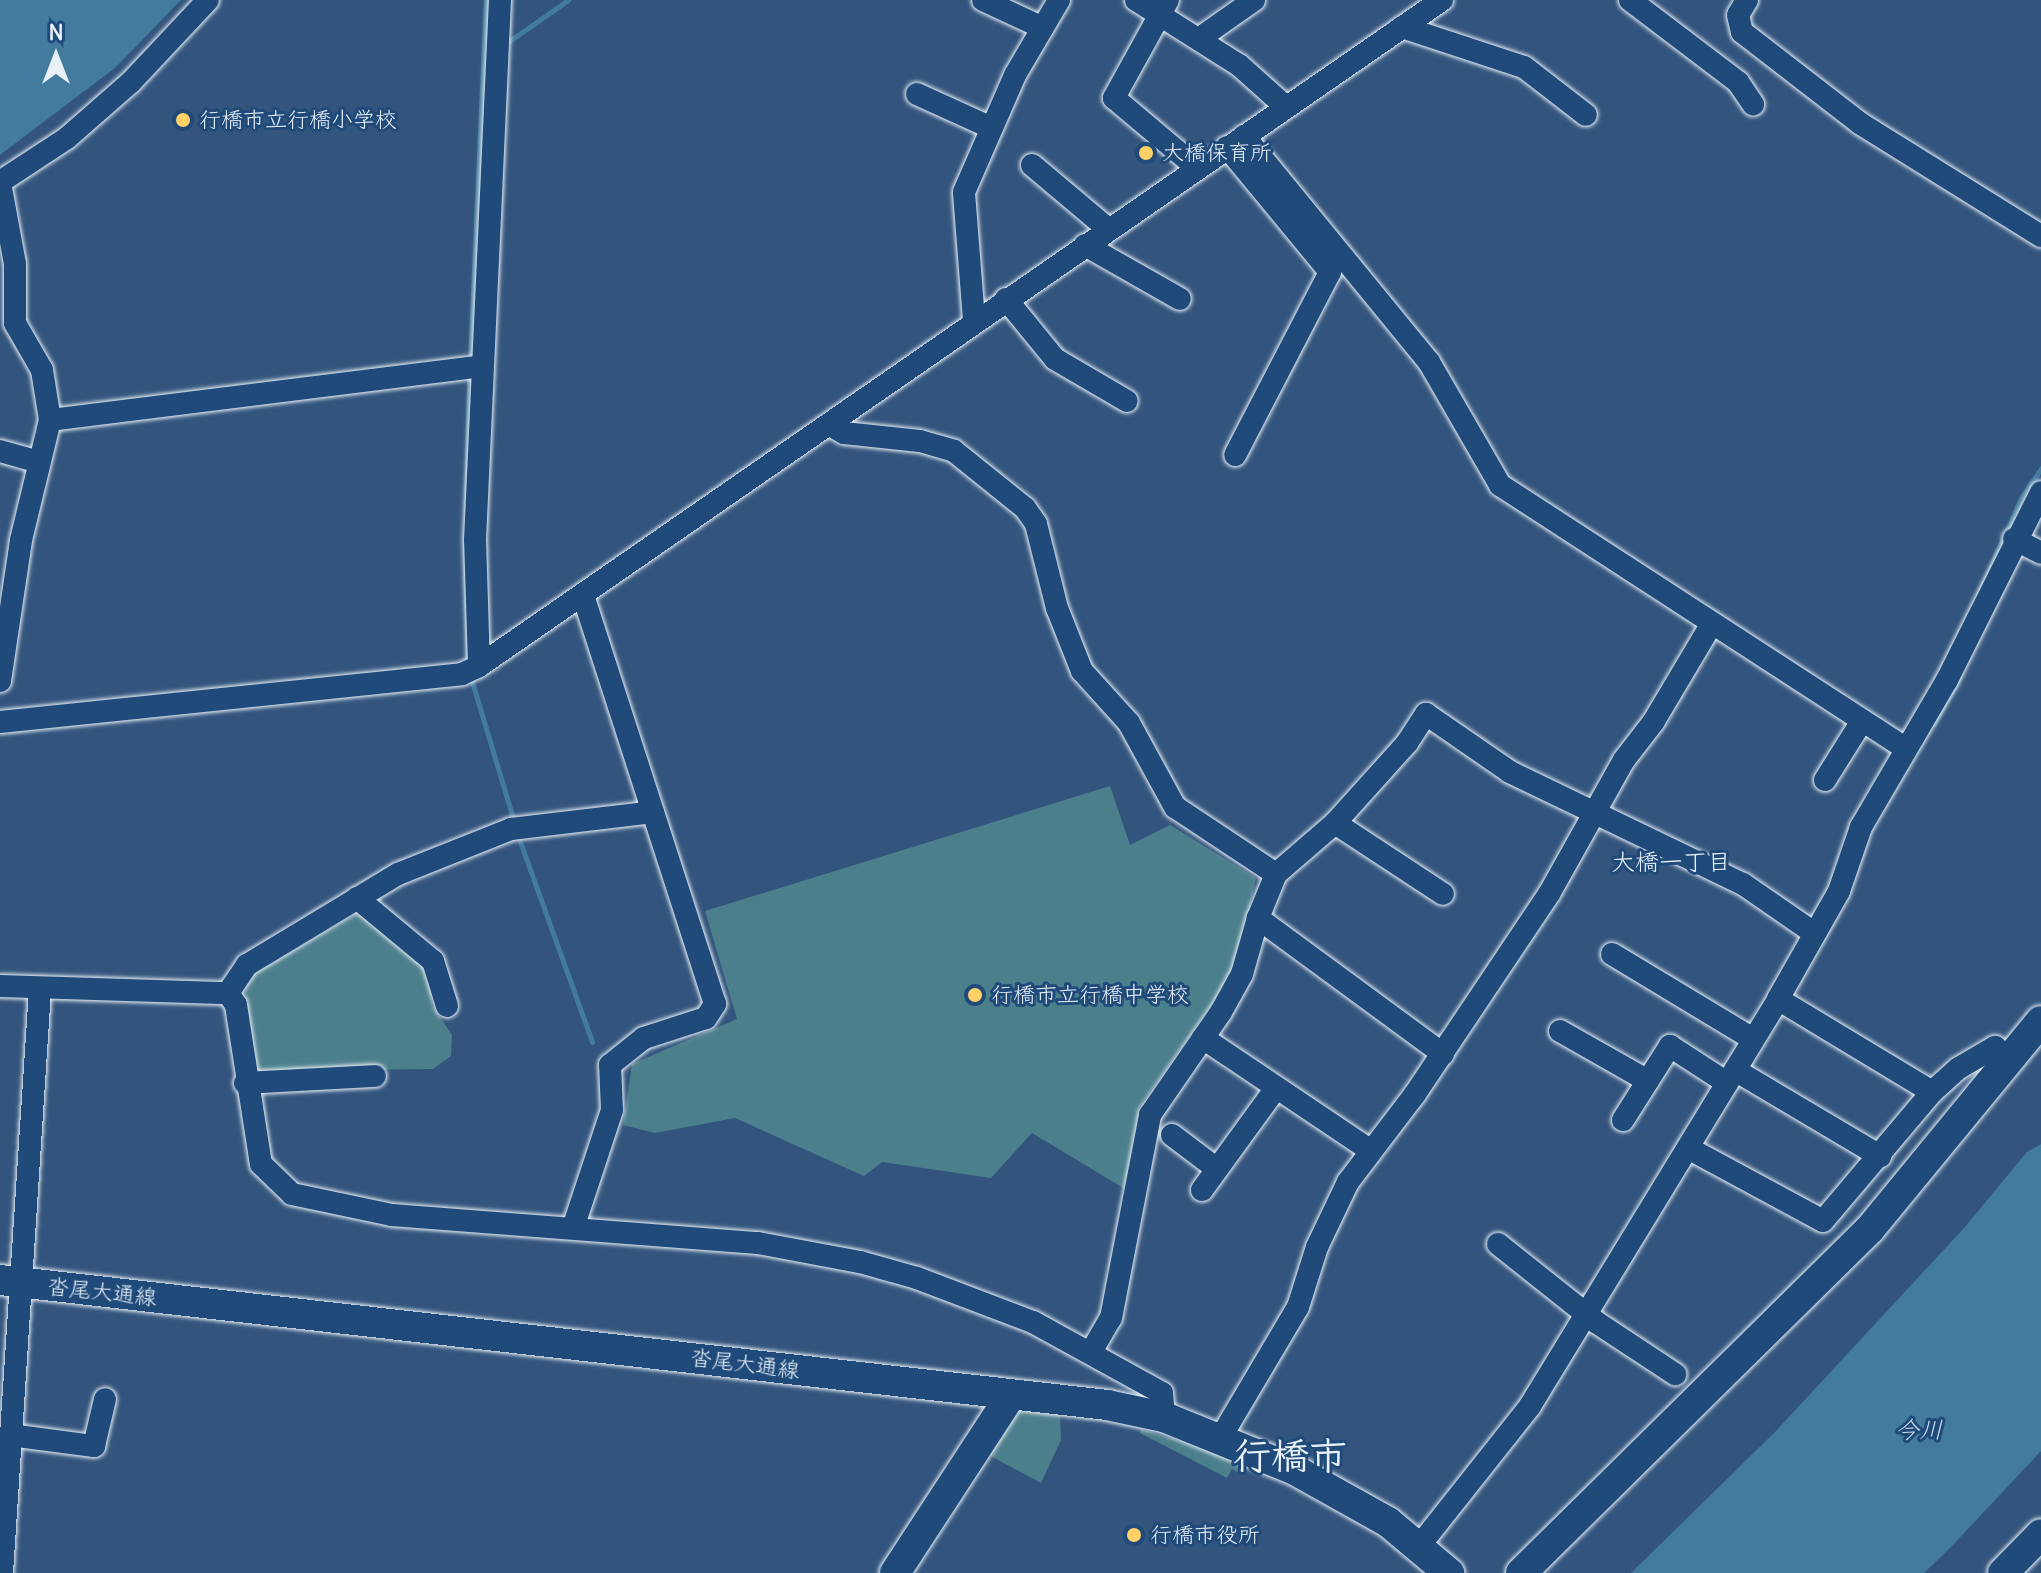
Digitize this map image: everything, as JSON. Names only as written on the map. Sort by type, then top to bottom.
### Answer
[{"type":"main road","points":[[1521,1573],[1870,1229],[2041,1021]]},
{"type":"main road","name":"沓尾大通線","points":[[11,1282],[1011,1395],[1164,1417],[1221,1437],[1343,1495],[1420,1545],[1449,1573]]},
{"type":"main road","points":[[895,1573],[1011,1395]]},
{"type":"main road","points":[[2003,1573],[2041,1534]]},
{"type":"street","points":[[0,681],[21,540],[50,420],[42,370],[15,323],[15,264],[0,182],[67,138],[131,82],[208,0]]},
{"type":"street","points":[[479,666],[475,540],[500,0]]},
{"type":"street","points":[[983,0],[1043,28]]},
{"type":"street","points":[[974,320],[964,192],[992,128],[1059,0]]},
{"type":"street","points":[[1136,0],[1165,7],[1286,107]]},
{"type":"street","points":[[1200,38],[1254,0]]},
{"type":"street","points":[[0,722],[462,674],[479,666],[584,598],[974,320],[1442,0]]},
{"type":"street","points":[[1630,0],[1738,82],[1753,104]]},
{"type":"street","points":[[1747,0],[1738,15],[1742,32],[1861,124],[2041,236]]},
{"type":"street","points":[[1165,7],[1114,98],[1197,168]]},
{"type":"street","points":[[1402,27],[1524,67],[1586,115]]},
{"type":"street","points":[[917,94],[992,128]]},
{"type":"street","points":[[1235,455],[1330,272],[1236,142]]},
{"type":"street","points":[[1236,142],[1429,362],[1500,485],[1711,625],[1904,747]]},
{"type":"street","points":[[1032,165],[1108,229]]},
{"type":"street","points":[[1085,245],[1180,299]]},
{"type":"street","points":[[1006,299],[1055,359],[1127,401]]},
{"type":"street","points":[[50,420],[482,366]]},
{"type":"street","points":[[830,425],[844,433],[920,441],[954,451],[1025,508],[1036,524],[1057,608],[1082,671],[1129,723],[1175,807],[1276,874]]},
{"type":"street","points":[[0,451],[39,462]]},
{"type":"street","points":[[1420,1545],[1499,1449],[1589,1312],[1778,999],[1839,891],[1861,827],[1904,747],[1947,680],[2014,539],[2041,492]]},
{"type":"street","points":[[2014,539],[2041,553]]},
{"type":"street","points":[[573,1228],[612,1110],[610,1065],[644,1038],[706,1018],[715,1004],[584,598]]},
{"type":"street","points":[[1221,1437],[1298,1307],[1333,1206],[1443,1054],[1549,894],[1593,811],[1711,625]]},
{"type":"street","points":[[1091,1352],[1111,1318],[1150,1115],[1242,974],[1258,918],[1276,874],[1335,823],[1407,743],[1426,714],[1510,772],[1743,884],[1814,933]]},
{"type":"street","points":[[1825,780],[1862,721]]},
{"type":"street","points":[[228,993],[247,965],[398,874],[511,829],[653,812]]},
{"type":"street","points":[[1335,823],[1443,894]]},
{"type":"street","points":[[357,898],[433,961],[447,1006]]},
{"type":"street","points":[[1258,918],[1443,1054]]},
{"type":"street","points":[[1612,954],[1753,1039]]},
{"type":"street","points":[[0,986],[40,990],[228,993]]},
{"type":"street","points":[[2,1573],[10,1435],[11,1282],[40,990]]},
{"type":"street","points":[[228,993],[236,1005],[245,1083],[261,1164],[292,1194],[392,1215],[758,1243],[860,1262],[989,1304],[1091,1352],[1162,1393],[1164,1417]]},
{"type":"street","points":[[1778,999],[1932,1092]]},
{"type":"street","points":[[1560,1031],[1648,1081]]},
{"type":"street","points":[[1203,1038],[1371,1151]]},
{"type":"street","points":[[1623,1120],[1670,1046],[1880,1156]]},
{"type":"street","points":[[1688,1148],[1823,1221],[1932,1092],[1985,1050],[1995,1047],[2011,1060]]},
{"type":"street","points":[[245,1083],[375,1076]]},
{"type":"street","points":[[1202,1190],[1276,1088]]},
{"type":"street","points":[[1172,1135],[1217,1169]]},
{"type":"street","points":[[1498,1244],[1589,1312],[1596,1322],[1675,1374]]},
{"type":"street","points":[[10,1435],[94,1446],[105,1399]]},
{"type":"green space","name":"行橋市立行橋中学校","points":[[1110,786],[1130,845],[1170,825],[1256,878],[1236,970],[1140,1106],[1125,1189],[1032,1133],[991,1178],[882,1162],[864,1176],[735,1118],[655,1133],[623,1125],[632,1064],[737,1019],[705,911]]},
{"type":"green space","points":[[356,914],[370,919],[430,973],[432,1005],[452,1035],[451,1056],[433,1069],[253,1071],[244,980]]},
{"type":"green space","points":[[1011,1410],[1060,1415],[1061,1440],[1041,1483],[987,1454]]},
{"type":"green space","points":[[1141,1429],[1208,1450],[1246,1468],[1243,1475],[1232,1469],[1227,1478],[1140,1433]]},
{"type":"water","points":[[0,0],[181,0],[115,68],[0,155]]},
{"type":"water","name":"今川","points":[[2041,1144],[2041,1451],[1951,1547],[1924,1573],[1631,1573],[1775,1432],[1964,1228],[2027,1152]]},
{"type":"waterway","points":[[470,362],[486,0]]},
{"type":"waterway","points":[[505,44],[568,0]]},
{"type":"waterway","points":[[466,510],[469,376]]},
{"type":"waterway","points":[[1978,595],[2021,498],[2041,468]]},
{"type":"waterway","points":[[465,548],[468,665]]},
{"type":"waterway","points":[[470,675],[514,822]]},
{"type":"waterway","points":[[1934,724],[1959,678]]},
{"type":"waterway","points":[[518,836],[592,1042]]},
{"type":"place","name":"行橋市立行橋小学校","points":[[183,120]]},
{"type":"place","name":"大橋保育所","points":[[1146,153]]},
{"type":"place","name":"行橋市立行橋中学校","points":[[975,995]]},
{"type":"place","name":"行橋市役所","points":[[1134,1535]]},
{"type":"district","name":"大橋一丁目","points":[[1671,862]]},
{"type":"district","name":"行橋市","points":[[1290,1456]]}]
